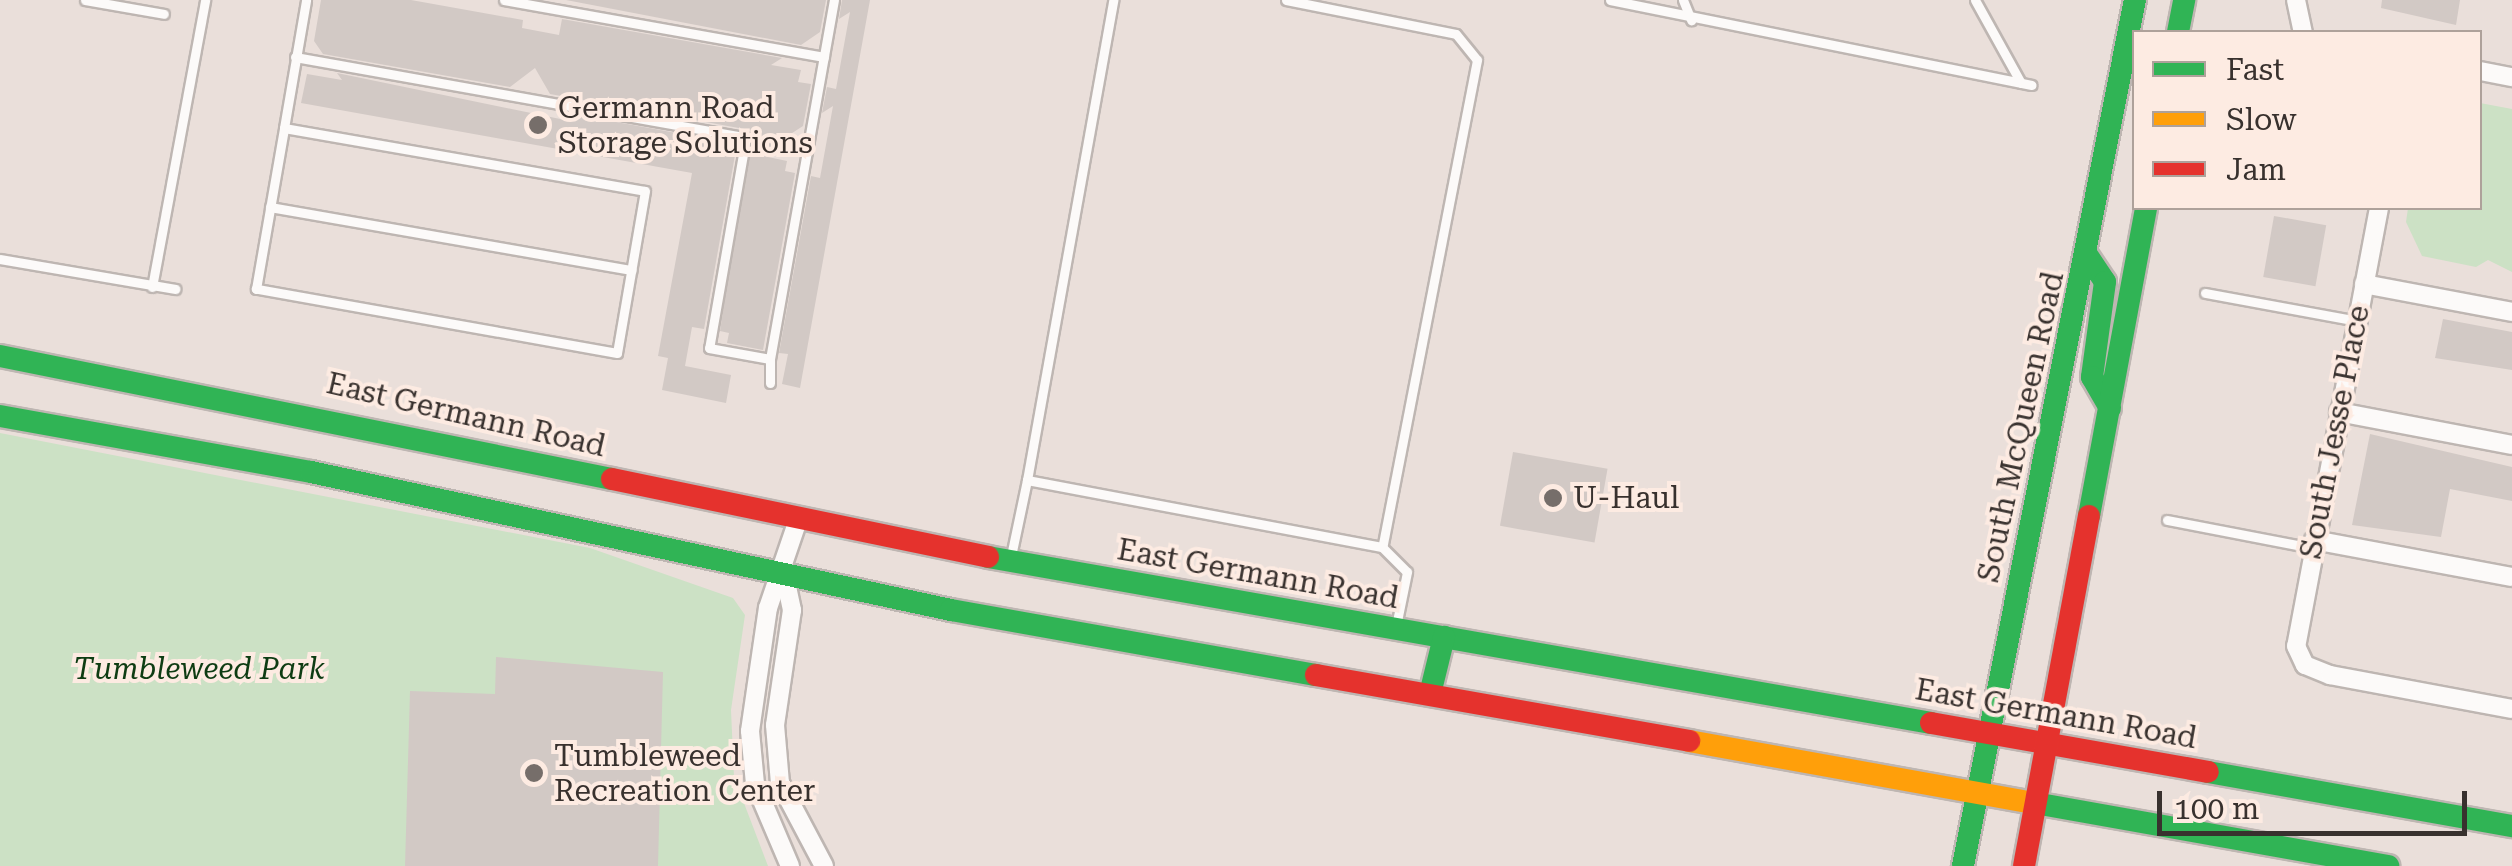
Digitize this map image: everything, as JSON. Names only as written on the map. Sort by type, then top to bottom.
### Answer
[{"type":"main road","name":"South McQueen Road","points":[[2133,30],[2136,0]]},
{"type":"main road","points":[[2178,30],[2184,0]]},
{"type":"main road","name":"South McQueen Road","points":[[1964,866],[2087,255],[2126,104],[2132,42]]},
{"type":"main road","points":[[2024,866],[2146,210]]},
{"type":"main road","points":[[2087,255],[2106,282],[2092,377],[2110,408]]},
{"type":"main road","name":"East Germann Road","points":[[0,356],[437,438],[797,524],[2512,826]]},
{"type":"main road","points":[[0,416],[311,472],[785,576],[2388,866]]},
{"type":"main road","points":[[1430,694],[1444,637]]},
{"type":"street","points":[[2296,0],[2300,28]]},
{"type":"street","points":[[2482,71],[2512,77]]},
{"type":"street","name":"South Jesse Place","points":[[2379,210],[2297,630],[2300,657],[2330,675],[2512,709]]},
{"type":"street","points":[[2364,284],[2512,312]]},
{"type":"street","points":[[2339,412],[2512,445]]},
{"type":"street","points":[[790,866],[755,784],[750,730],[768,608],[785,576],[797,524]]},
{"type":"street","points":[[2314,544],[2512,577]]},
{"type":"street","points":[[785,576],[792,610],[775,725],[780,783],[824,866]]},
{"type":"lane","points":[[85,0],[164,14]]},
{"type":"lane","points":[[152,287],[205,0]]},
{"type":"lane","points":[[284,128],[646,192],[617,353],[256,289],[306,0]]},
{"type":"lane","points":[[504,0],[824,57]]},
{"type":"lane","points":[[770,383],[770,359],[834,0]]},
{"type":"lane","points":[[1010,562],[1113,0]]},
{"type":"lane","points":[[1286,0],[1456,34],[1477,60],[1382,547]]},
{"type":"lane","points":[[1610,0],[1691,20],[2026,84],[1975,0]]},
{"type":"lane","points":[[1683,0],[1691,20]]},
{"type":"lane","points":[[295,57],[746,137],[709,348],[770,359]]},
{"type":"lane","points":[[270,206],[632,270]]},
{"type":"lane","points":[[0,259],[175,289]]},
{"type":"lane","points":[[2206,293],[2357,321]]},
{"type":"lane","points":[[1027,480],[1382,547],[1408,572],[1396,628]]},
{"type":"lane","points":[[2167,520],[2314,544]]},
{"type":"green space","points":[[2482,103],[2512,109],[2512,272],[2488,260],[2476,267],[2422,256],[2406,222],[2408,210],[2482,210]]},
{"type":"green space","name":"Tumbleweed Park","points":[[0,433],[590,548],[733,598],[745,615],[731,710],[734,777],[768,866],[0,866]]},
{"type":"building","points":[[321,0],[411,0],[523,20],[522,28],[559,35],[562,19],[782,58],[771,65],[801,70],[798,82],[811,84],[803,126],[758,155],[787,161],[785,171],[795,173],[763,350],[727,343],[729,333],[720,331],[750,130],[550,94],[535,68],[510,87],[323,54],[314,41]]},
{"type":"building","points":[[566,0],[826,0],[820,32],[801,45]]},
{"type":"building","points":[[842,0],[870,0],[800,388],[782,384],[788,354],[779,353],[811,176],[820,178],[833,106],[822,113],[827,87],[836,89],[850,12],[839,19]]},
{"type":"building","points":[[2382,0],[2460,0],[2456,25],[2381,8]]},
{"type":"building","points":[[337,73],[565,120],[561,112],[737,144],[704,329],[692,327],[685,366],[731,375],[726,403],[662,390],[668,358],[658,356],[692,173],[301,103],[307,74],[342,80]]},
{"type":"building","points":[[2274,216],[2326,225],[2315,286],[2263,277]]},
{"type":"building","points":[[2443,319],[2512,332],[2512,370],[2435,358]]},
{"type":"building","points":[[2370,434],[2512,467],[2512,501],[2450,489],[2441,537],[2352,525]]},
{"type":"building","name":"U-Haul","points":[[1513,452],[1608,469],[1595,543],[1500,526]]},
{"type":"building","name":"Tumbleweed Recreation Center","points":[[496,657],[663,672],[658,866],[405,866],[410,691],[495,694]]},
{"type":"traffic: fast","points":[[1963,866],[2135,0]]},
{"type":"traffic: fast","points":[[2178,30],[2184,0]]},
{"type":"traffic: fast","points":[[2089,516],[2146,210]]},
{"type":"traffic: fast","points":[[2087,255],[2105,282],[2092,377],[2110,408]]},
{"type":"traffic: fast","points":[[0,356],[612,479]]},
{"type":"traffic: fast","points":[[0,416],[311,472],[951,610],[1316,675]]},
{"type":"traffic: fast","points":[[988,557],[1931,723]]},
{"type":"traffic: fast","points":[[1430,694],[1444,637]]},
{"type":"traffic: fast","points":[[2208,772],[2512,826]]},
{"type":"traffic: fast","points":[[2029,802],[2388,866]]},
{"type":"traffic: slow","points":[[1689,741],[2029,802]]},
{"type":"traffic: jam","points":[[612,479],[988,557]]},
{"type":"traffic: jam","points":[[2024,866],[2089,516]]},
{"type":"traffic: jam","points":[[1316,675],[1689,741]]},
{"type":"traffic: jam","points":[[1931,723],[2208,772]]},
{"type":"place","name":"Germann Road Storage Solutions","points":[[538,125]]},
{"type":"place","name":"U-Haul","points":[[1553,498]]},
{"type":"place","name":"Tumbleweed Recreation Center","points":[[534,773]]}]
